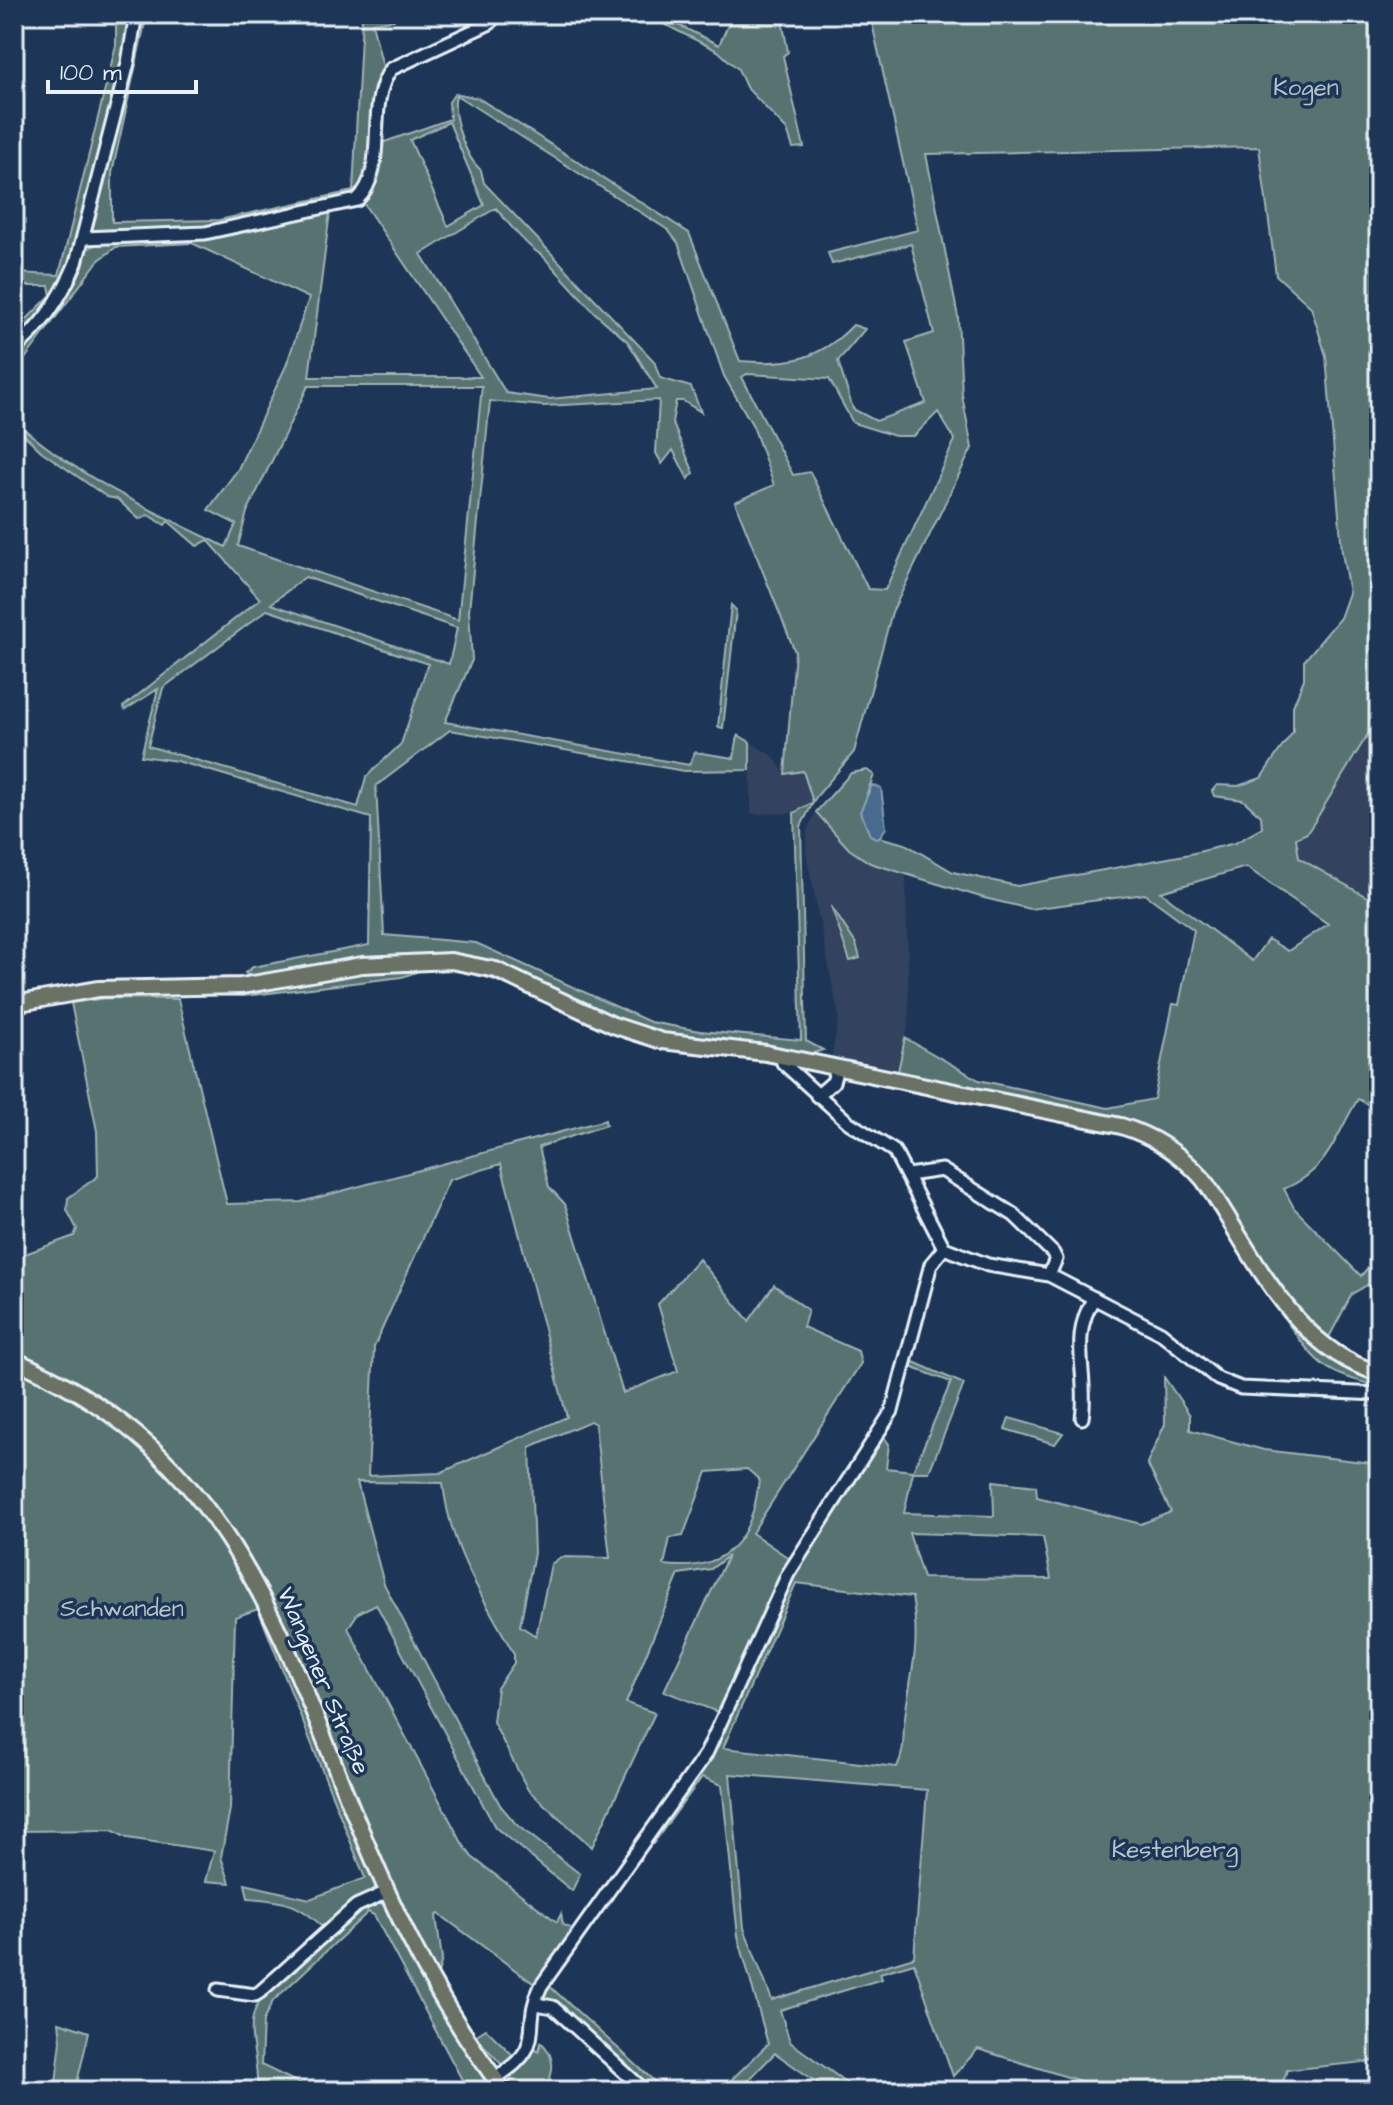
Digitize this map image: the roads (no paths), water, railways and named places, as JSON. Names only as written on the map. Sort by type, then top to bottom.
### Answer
[{"type":"main road","points":[[14,1004],[98,989],[241,986],[362,965],[451,961],[496,970],[645,1037],[781,1056],[1105,1122],[1155,1139],[1184,1159],[1203,1179],[1309,1333],[1342,1359],[1379,1373]]},
{"type":"main road","name":"Wangener Straße","points":[[14,1360],[76,1393],[127,1429],[181,1479],[219,1525],[257,1584],[283,1635],[387,1892],[440,1994],[504,2091]]},
{"type":"street","points":[[14,349],[57,300],[84,238],[128,63],[136,14]]},
{"type":"street","points":[[84,238],[205,233],[357,200],[370,181],[380,92],[391,69],[490,23],[494,14]]},
{"type":"street","points":[[781,1056],[783,1063],[852,1126],[894,1151],[944,1248],[988,1265],[1049,1275],[1161,1333],[1218,1379],[1241,1388],[1379,1394]]},
{"type":"street","points":[[817,1096],[833,1082],[837,1068]]},
{"type":"street","points":[[908,1175],[942,1170],[1014,1215],[1053,1253],[1056,1259],[1049,1275]]},
{"type":"street","points":[[495,2078],[514,2067],[526,2053],[534,2032],[541,1986],[696,1773],[788,1574],[892,1411],[931,1264],[944,1248]]},
{"type":"street","points":[[1082,1418],[1085,1396],[1080,1326],[1094,1298]]},
{"type":"street","points":[[218,1990],[255,1995],[356,1906],[387,1892]]},
{"type":"street","points":[[536,2004],[553,2007],[645,2091]]},
{"type":"park label","name":"Kogen","points":[[1306,88]]},
{"type":"park label","name":"Schwanden","points":[[122,1609]]},
{"type":"park label","name":"Kestenberg","points":[[1175,1850]]}]
